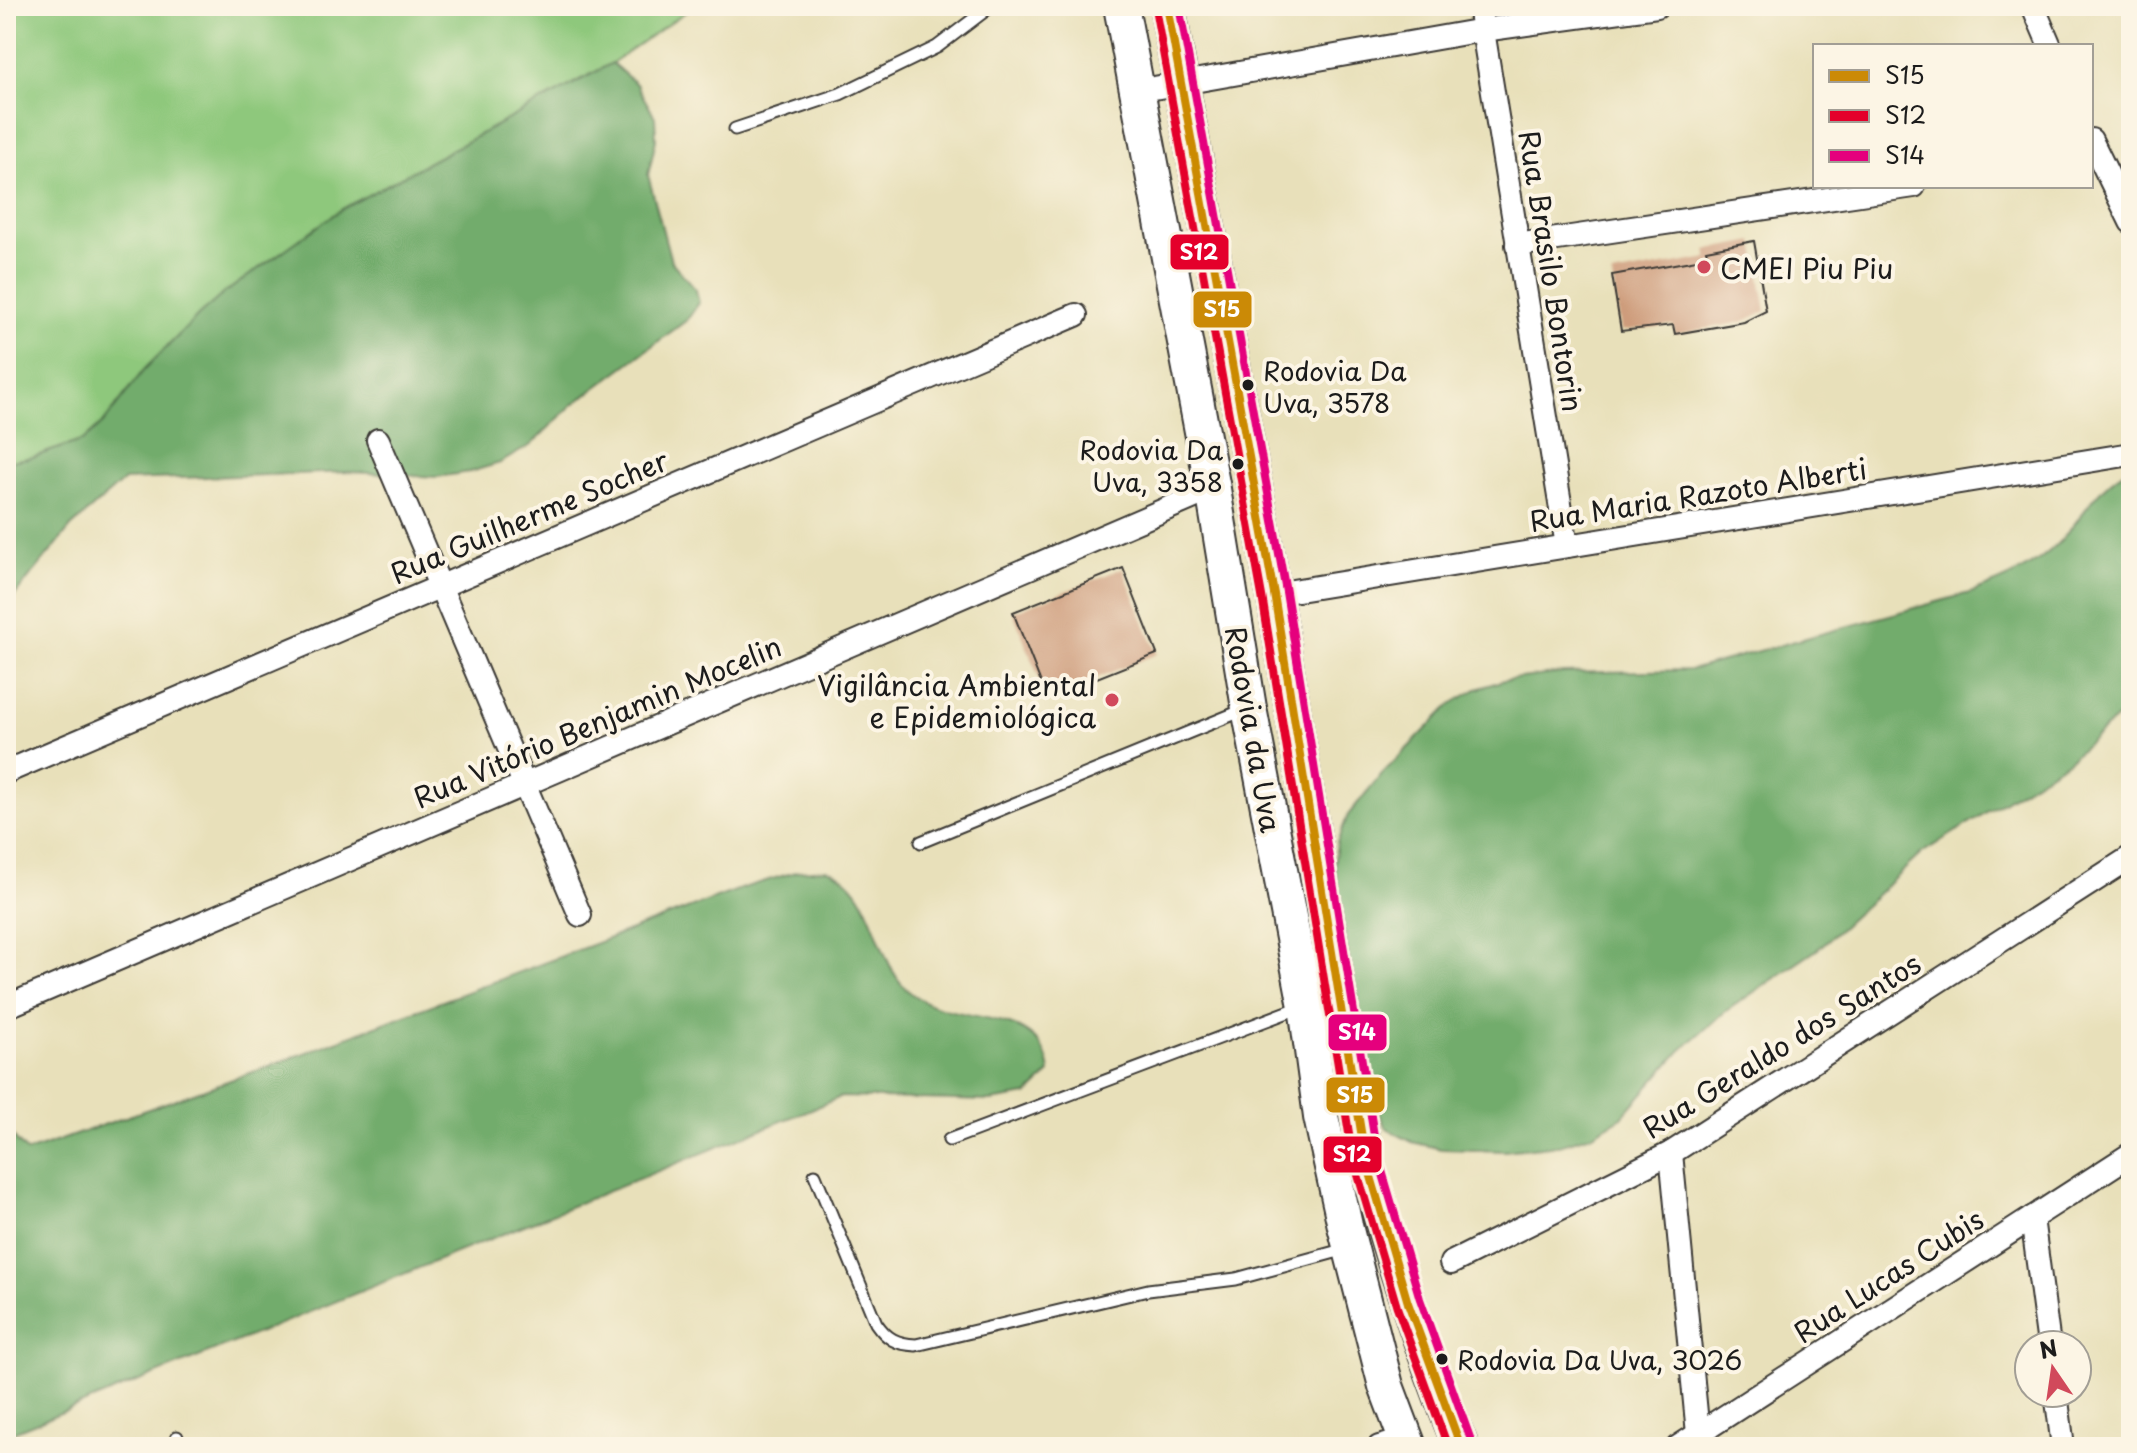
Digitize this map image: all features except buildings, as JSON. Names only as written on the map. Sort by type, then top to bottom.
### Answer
[{"type":"main road","name":"Rodovia da Uva","points":[[1121,6],[1213,489],[1249,708],[1306,1006],[1321,1117],[1399,1445]]},
{"type":"main road","name":"Rodovia da Uva","points":[[1167,6],[1274,594],[1365,1156],[1386,1241],[1413,1324],[1461,1447]]},
{"type":"street","name":"Rua Brasilo Bontorin","points":[[1479,6],[1567,546]]},
{"type":"street","points":[[1137,91],[1483,30],[1657,6]]},
{"type":"street","points":[[2033,6],[2049,44]]},
{"type":"street","points":[[2094,153],[2131,222]]},
{"type":"street","points":[[1517,245],[1901,188]]},
{"type":"street","name":"Rua Guilherme Socher","points":[[6,772],[1076,315]]},
{"type":"street","points":[[378,440],[580,915]]},
{"type":"street","name":"Rua Maria Razoto Alberti","points":[[1274,594],[2131,454]]},
{"type":"street","name":"Rua Vitório Benjamin Mocelin","points":[[6,1007],[1213,489]]},
{"type":"street","name":"Rua Geraldo dos Santos","points":[[1451,1263],[1671,1153],[2131,857]]},
{"type":"street","points":[[1671,1153],[1703,1441]]},
{"type":"street","name":"Rua Lucas Cubis","points":[[1678,1447],[1703,1441],[2131,1154]]},
{"type":"street","points":[[2032,1218],[2047,1329]]},
{"type":"street","points":[[2058,1409],[2063,1447]]},
{"type":"lane","points":[[735,129],[840,94],[937,47],[991,6]]},
{"type":"lane","points":[[921,842],[1249,708]]},
{"type":"lane","points":[[949,1140],[1306,1006]]},
{"type":"lane","points":[[815,1175],[876,1323],[884,1336],[899,1344],[916,1345],[1148,1290],[1236,1279],[1351,1248]]},
{"type":"green space","points":[[6,6],[694,6],[612,63],[342,209],[223,294],[200,314],[144,370],[104,422],[84,440],[33,457],[6,462]]},
{"type":"green space","points":[[612,63],[636,84],[655,117],[656,140],[648,175],[671,261],[696,290],[699,303],[687,320],[571,406],[531,445],[500,463],[470,472],[437,477],[351,472],[124,480],[71,527],[6,606],[6,462],[33,457],[84,440],[104,422],[144,370],[200,314],[223,294],[342,209]]},
{"type":"green space","points":[[2131,468],[2131,706],[2069,760],[1922,853],[1818,949],[1726,1011],[1680,1051],[1622,1117],[1591,1135],[1559,1145],[1504,1151],[1441,1149],[1412,1142],[1387,1129],[1368,1092],[1334,865],[1337,842],[1348,815],[1380,776],[1451,704],[1477,689],[1504,680],[1563,673],[1690,670],[1973,592],[2008,578],[2039,560],[2067,533],[2109,483]]},
{"type":"green space","points":[[827,869],[843,877],[855,889],[895,975],[906,989],[924,1001],[945,1009],[1012,1025],[1030,1035],[1044,1050],[1050,1073],[1027,1095],[991,1101],[841,1097],[6,1435],[6,1129],[27,1152],[267,1067],[743,888],[798,871]]},
{"type":"transit line","name":"S15","points":[[1167,6],[1274,594],[1365,1156],[1408,1303],[1461,1447]]},
{"type":"transit line","name":"S14","points":[[1179,6],[1286,592],[1377,1154],[1420,1299],[1472,1443]]},
{"type":"transit line","name":"S12","points":[[1155,8],[1262,596],[1353,1158],[1397,1307],[1448,1447]]},
{"type":"place","name":"CMEI Piu Piu","points":[[1704,267]]},
{"type":"place","name":"Rodovia Da Uva, 3578","points":[[1248,385]]},
{"type":"place","name":"Rodovia Da Uva, 3358","points":[[1238,464]]},
{"type":"place","name":"Vigilância Ambiental e Epidemiológica","points":[[1112,700]]},
{"type":"place","name":"Rodovia Da Uva, 3026","points":[[1442,1359]]}]
